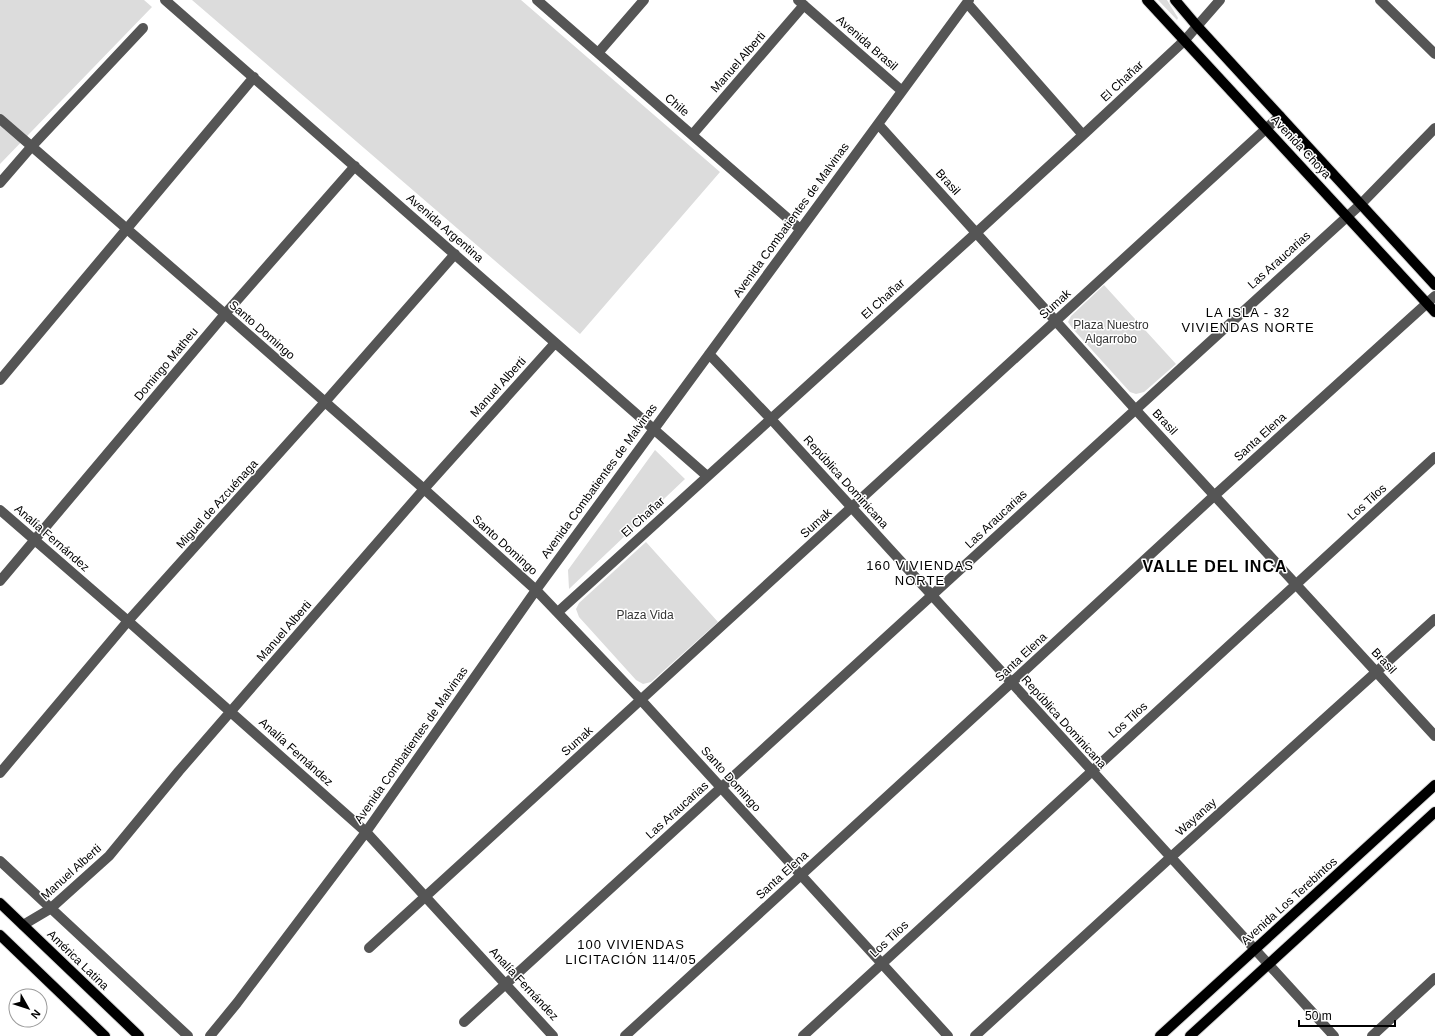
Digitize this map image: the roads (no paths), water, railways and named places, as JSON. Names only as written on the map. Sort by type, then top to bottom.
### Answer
[{"type":"main road","name":"Avenida Choya","points":[[1147,0],[1435,312]]},
{"type":"main road","name":"Avenida Choya","points":[[1175,0],[1197,26],[1435,285]]},
{"type":"main road","name":"Avenida Los Terebintos","points":[[1160,1036],[1435,785]]},
{"type":"main road","points":[[1190,1036],[1435,812]]},
{"type":"main road","name":"América Latina","points":[[0,904],[139,1036]]},
{"type":"main road","points":[[0,935],[105,1036]]},
{"type":"street","name":"Avenida Argentina","points":[[165,0],[707,476]]},
{"type":"street","name":"Chile","points":[[537,0],[800,228]]},
{"type":"street","points":[[598,53],[644,0]]},
{"type":"street","name":"El Chañar","points":[[558,612],[1083,135],[1185,40],[1220,0]]},
{"type":"street","points":[[1380,0],[1435,54]]},
{"type":"street","points":[[968,2],[1083,135]]},
{"type":"street","name":"Avenida Combatientes de Malvinas","points":[[210,1036],[237,1003],[366,832],[536,590],[653,428],[968,2]]},
{"type":"street","name":"Avenida Brasil","points":[[801,3],[902,91]]},
{"type":"street","name":"Manuel Alberti","points":[[692,135],[801,3]]},
{"type":"street","points":[[0,183],[32,146],[143,28]]},
{"type":"street","points":[[0,380],[254,77]]},
{"type":"street","name":"Sumak","points":[[369,948],[1280,116]]},
{"type":"street","name":"Santo Domingo","points":[[0,119],[225,314],[424,489],[536,590],[641,700],[948,1036]]},
{"type":"street","name":"Brasil","points":[[878,124],[1135,409],[1435,736]]},
{"type":"street","name":"Las Araucarias","points":[[464,1022],[1361,204],[1435,128]]},
{"type":"street","name":"Domingo Matheu","points":[[0,581],[225,314],[355,166]]},
{"type":"street","name":"Miguel de Azcuénaga","points":[[0,773],[128,621],[325,402],[455,254]]},
{"type":"street","name":"Santa Elena","points":[[625,1036],[1214,495],[1435,296]]},
{"type":"street","name":"Manuel Alberti","points":[[23,926],[50,908],[109,856],[230,712],[424,489],[555,343]]},
{"type":"street","name":"República Dominicana","points":[[709,354],[771,419],[1334,1036]]},
{"type":"street","name":"Los Tilos","points":[[803,1036],[1435,457]]},
{"type":"street","name":"Analía Fernández","points":[[0,510],[128,621],[366,832],[553,1036]]},
{"type":"street","name":"Wayanay","points":[[975,1036],[1435,619]]},
{"type":"street","points":[[0,861],[188,1036]]},
{"type":"street","points":[[1372,1036],[1435,978]]},
{"type":"district","name":"LA ISLA - 32 VIVIENDAS NORTE","points":[[1248,320]]},
{"type":"district","name":"VALLE DEL INCA","points":[[1215,566]]},
{"type":"district","name":"160 VIVIENDAS NORTE","points":[[920,572]]},
{"type":"district","name":"100 VIVIENDAS LICITACIÓN 114/05","points":[[631,952]]},
{"type":"park label","name":"Plaza Nuestro Algarrobo","points":[[1111,332]]},
{"type":"park label","name":"Plaza Vida","points":[[645,615]]}]
